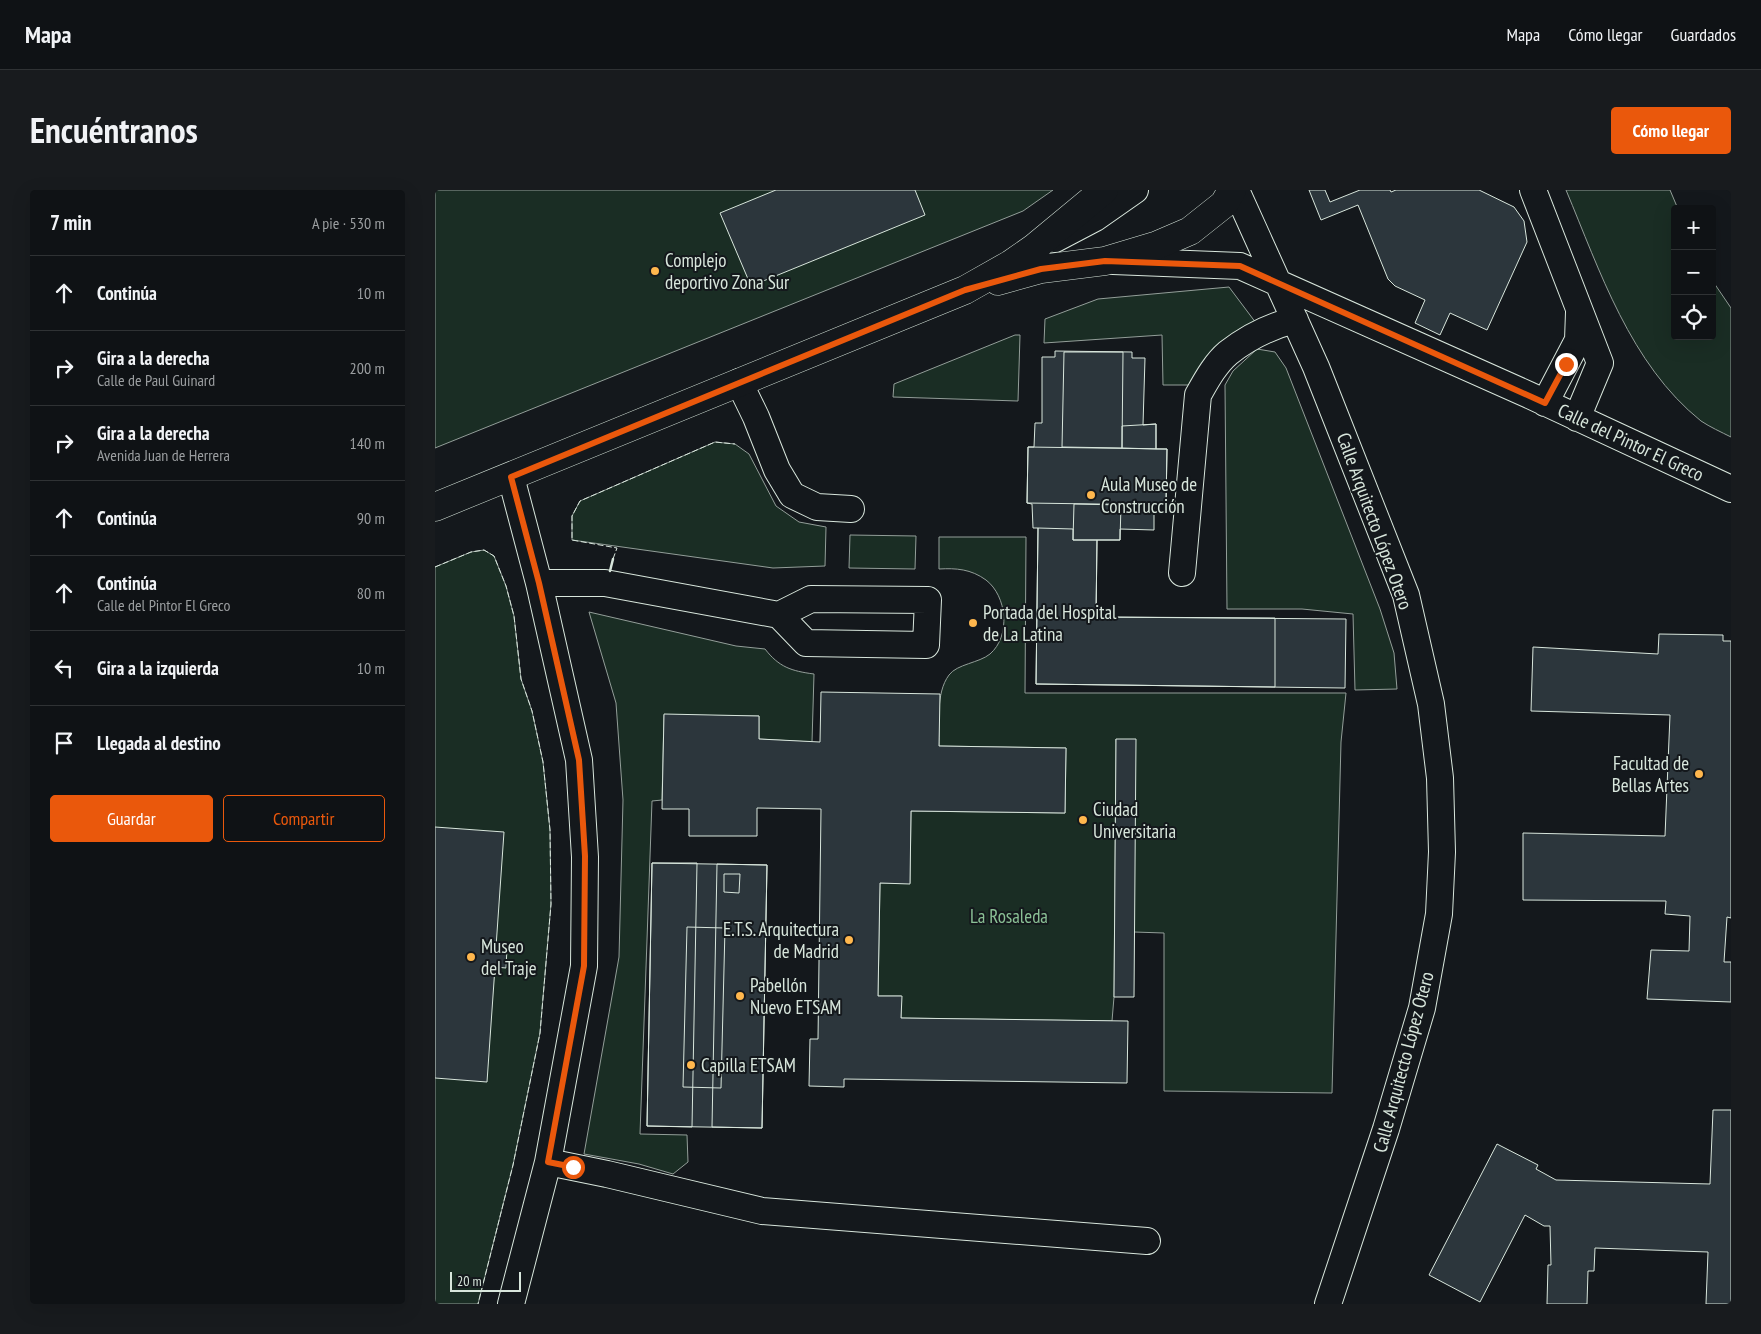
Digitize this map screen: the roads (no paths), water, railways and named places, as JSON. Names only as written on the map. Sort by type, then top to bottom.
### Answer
[{"type":"main road","points":[[965,290],[1011,264],[1034,248],[1104,190]]},
{"type":"main road","points":[[435,507],[965,290],[1041,269],[1105,261],[1155,246],[1190,231],[1224,204],[1231,190]]},
{"type":"street","points":[[1034,248],[1095,218],[1135,190]]},
{"type":"street","name":"Calle Arquitecto López Otero","points":[[1236,190],[1300,332],[1406,595],[1431,704],[1440,778],[1442,852],[1439,914],[1422,1008],[1386,1129],[1328,1304]]},
{"type":"street","points":[[1533,190],[1600,364],[1577,418]]},
{"type":"street","name":"Calle del Pintor El Greco","points":[[1105,261],[1240,266],[1731,489]]},
{"type":"street","points":[[1545,403],[1577,340],[1579,306]]},
{"type":"street","points":[[1182,572],[1198,395],[1212,372],[1227,354],[1273,326],[1300,332],[1327,315],[1339,311]]},
{"type":"street","points":[[739,382],[756,417],[777,470],[792,495],[817,507],[851,509]]},
{"type":"street","points":[[511,477],[539,583],[579,760],[585,856],[584,966],[548,1162],[511,1304]]},
{"type":"street","points":[[539,583],[605,583],[779,615],[806,643],[926,645],[928,600],[811,598],[779,615]]},
{"type":"street","points":[[548,1162],[762,1211],[1147,1241]]},
{"type":"place","name":"Complejo deportivo Zona Sur","points":[[655,271]]},
{"type":"place","name":"Aula Museo de Construcción","points":[[1091,495]]},
{"type":"place","name":"Portada del Hospital de La Latina","points":[[973,623]]},
{"type":"place","name":"Facultad de Bellas Artes","points":[[1699,774]]},
{"type":"place","name":"Ciudad Universitaria","points":[[1083,820]]},
{"type":"place","name":"E.T.S. Arquitectura de Madrid","points":[[849,940]]},
{"type":"place","name":"Museo del Traje","points":[[471,957]]},
{"type":"place","name":"Pabellón Nuevo ETSAM","points":[[740,996]]},
{"type":"place","name":"Capilla ETSAM","points":[[691,1065]]},
{"type":"park label","name":"La Rosaleda","points":[[1009,916]]}]
